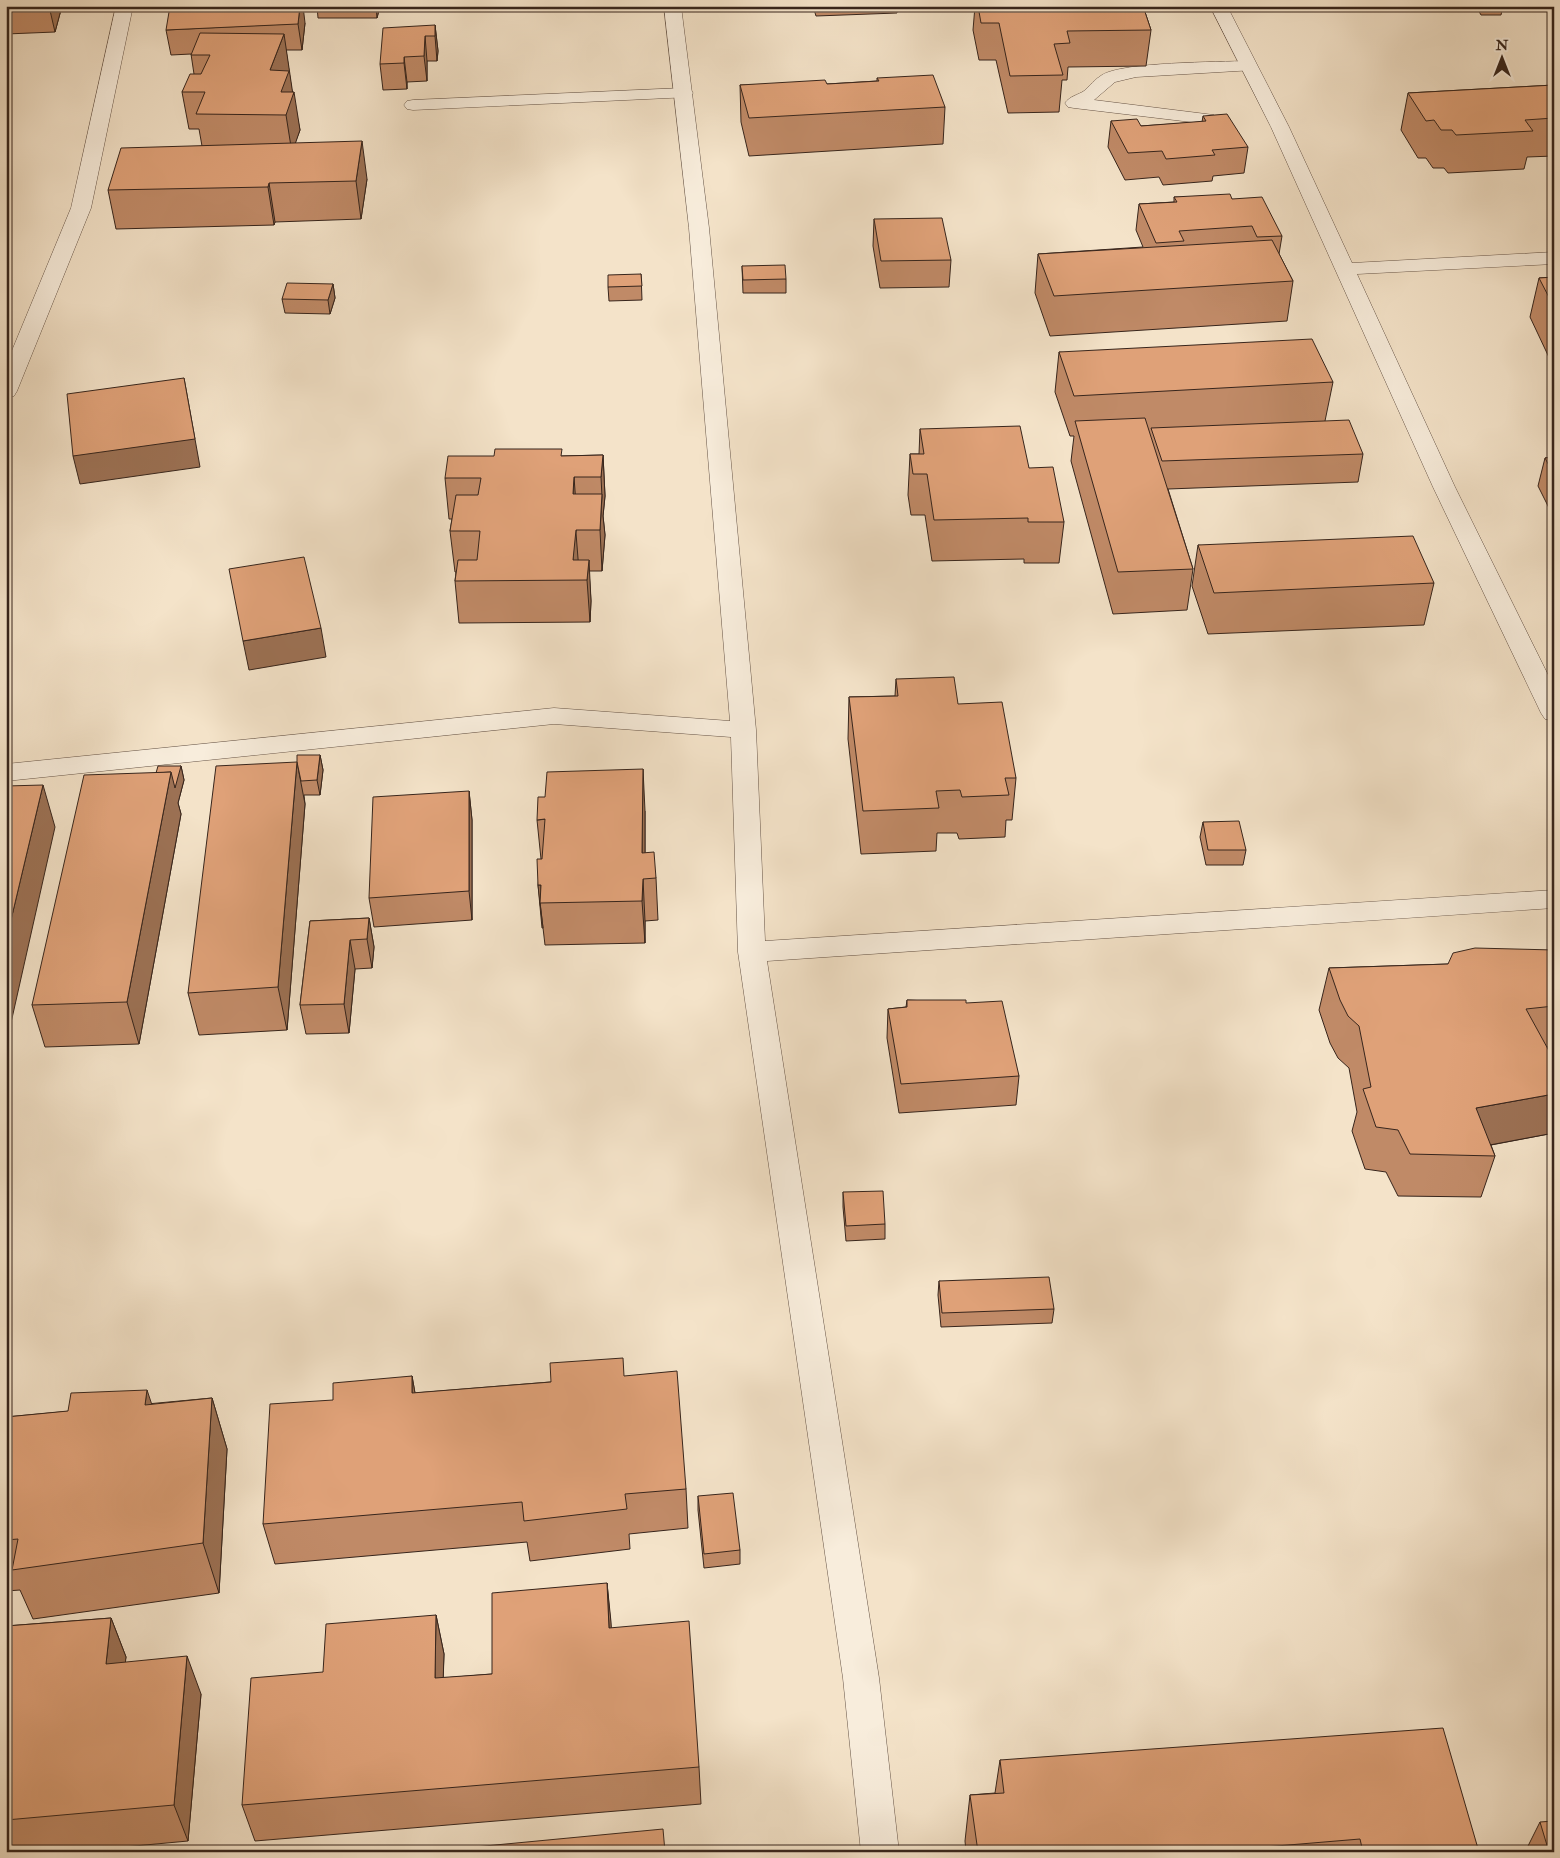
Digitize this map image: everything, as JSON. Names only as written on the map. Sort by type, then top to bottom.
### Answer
[{"type":"street","points":[[6,391],[81,208],[125,6]]},
{"type":"street","points":[[672,6],[699,228],[743,730],[752,952],[859,1668],[880,1852]]},
{"type":"street","points":[[1218,6],[1280,127],[1444,487],[1551,703]]},
{"type":"street","points":[[1208,119],[1074,103],[1090,94],[1109,78],[1136,72],[1248,66]]},
{"type":"street","points":[[413,104],[684,94]]},
{"type":"street","points":[[1346,269],[1554,258]]},
{"type":"street","points":[[6,773],[554,716],[743,730]]},
{"type":"street","points":[[752,952],[1554,899]]},
{"type":"building","points":[[170,6],[300,6],[298,24],[166,30]]},
{"type":"building","points":[[978,6],[1143,6],[1151,30],[1067,31],[1070,43],[1054,44],[1063,75],[1010,76],[999,23],[981,23]]},
{"type":"building","points":[[435,25],[435,36],[425,36],[424,56],[404,57],[404,63],[380,64],[383,28]]},
{"type":"building","points":[[200,33],[284,34],[270,70],[289,71],[281,92],[294,92],[286,115],[196,114],[205,92],[182,92],[190,74],[201,74],[210,55],[191,55]]},
{"type":"building","points":[[933,75],[945,107],[749,118],[740,85],[825,80],[827,84],[879,81],[877,78]]},
{"type":"building","points":[[1554,85],[1554,118],[1525,120],[1533,131],[1456,135],[1452,130],[1441,130],[1434,120],[1426,121],[1408,93]]},
{"type":"building","points":[[1227,114],[1248,147],[1212,150],[1215,155],[1166,159],[1162,151],[1128,153],[1111,121],[1137,119],[1141,126],[1206,121],[1203,116]]},
{"type":"building","points":[[362,141],[356,181],[269,183],[268,187],[108,190],[121,148]]},
{"type":"building","points":[[1230,194],[1232,199],[1262,197],[1282,236],[1257,237],[1252,226],[1179,231],[1184,241],[1156,243],[1139,204],[1177,202],[1174,197]]},
{"type":"building","points":[[942,218],[951,260],[881,261],[874,219]]},
{"type":"building","points":[[1272,240],[1293,281],[1054,296],[1038,254]]},
{"type":"building","points":[[785,265],[786,279],[743,280],[742,266]]},
{"type":"building","points":[[641,274],[642,286],[608,287],[608,275]]},
{"type":"building","points":[[1554,277],[1554,307],[1539,278]]},
{"type":"building","points":[[287,283],[333,284],[328,300],[282,299]]},
{"type":"building","points":[[1312,339],[1333,382],[1074,396],[1059,352]]},
{"type":"building","points":[[184,378],[195,439],[73,456],[67,394]]},
{"type":"building","points":[[1145,418],[1193,569],[1118,572],[1075,421]]},
{"type":"building","points":[[1349,420],[1363,454],[1162,461],[1151,428]]},
{"type":"building","points":[[1020,426],[1029,468],[1053,467],[1064,522],[1028,522],[1028,518],[934,520],[927,474],[913,474],[910,454],[924,454],[920,429]]},
{"type":"building","points":[[495,449],[562,449],[561,456],[603,455],[601,477],[574,477],[573,494],[602,494],[600,530],[576,530],[573,560],[589,560],[587,580],[455,581],[458,560],[477,560],[480,531],[450,531],[456,495],[478,495],[481,478],[445,478],[448,456],[494,456]]},
{"type":"building","points":[[1554,457],[1554,475],[1545,458]]},
{"type":"building","points":[[1413,536],[1434,583],[1214,593],[1198,545]]},
{"type":"building","points":[[304,557],[321,628],[243,641],[229,569]]},
{"type":"building","points":[[954,677],[958,704],[1002,702],[1016,778],[1005,778],[1009,795],[962,797],[960,790],[936,791],[939,808],[863,811],[849,697],[898,696],[896,679]]},
{"type":"building","points":[[297,755],[320,755],[317,780],[301,781]]},
{"type":"building","points":[[297,762],[278,987],[188,993],[216,766]]},
{"type":"building","points":[[158,766],[181,766],[175,788],[171,772],[156,773]]},
{"type":"building","points":[[643,769],[642,853],[654,852],[656,878],[643,879],[642,901],[540,903],[541,885],[538,885],[537,859],[542,859],[545,819],[537,820],[538,797],[545,797],[547,772]]},
{"type":"building","points":[[171,772],[127,1002],[32,1005],[84,775]]},
{"type":"building","points":[[43,785],[6,941],[6,786]]},
{"type":"building","points":[[469,791],[469,891],[369,898],[373,797]]},
{"type":"building","points":[[1239,821],[1246,850],[1208,850],[1203,822]]},
{"type":"building","points":[[369,918],[367,939],[350,940],[344,1004],[300,1005],[310,921]]},
{"type":"building","points":[[1475,948],[1554,950],[1554,1006],[1526,1009],[1554,1060],[1554,1094],[1476,1108],[1495,1156],[1410,1154],[1398,1130],[1376,1127],[1363,1089],[1371,1087],[1359,1026],[1348,1016],[1340,1000],[1329,968],[1448,964],[1453,953]]},
{"type":"building","points":[[907,1000],[966,1000],[966,1003],[1002,1001],[1019,1076],[901,1084],[888,1009],[907,1007]]},
{"type":"building","points":[[883,1191],[885,1224],[846,1226],[843,1192]]},
{"type":"building","points":[[1049,1277],[1054,1309],[942,1313],[939,1281]]},
{"type":"building","points":[[623,1358],[624,1376],[677,1371],[686,1489],[625,1494],[627,1509],[524,1521],[522,1502],[263,1524],[270,1404],[333,1400],[333,1383],[412,1376],[412,1393],[551,1382],[550,1363]]},
{"type":"building","points":[[147,1390],[145,1405],[212,1398],[203,1543],[12,1570],[18,1539],[6,1540],[6,1417],[68,1411],[71,1393]]},
{"type":"building","points":[[733,1493],[740,1550],[704,1554],[698,1496]]},
{"type":"building","points":[[607,1583],[609,1628],[689,1621],[699,1767],[242,1805],[251,1678],[323,1672],[326,1624],[436,1615],[435,1678],[492,1674],[492,1593]]},
{"type":"building","points":[[111,1618],[106,1664],[187,1656],[174,1805],[6,1820],[6,1626]]},
{"type":"building","points":[[1443,1728],[1479,1852],[1363,1852],[1360,1839],[1205,1852],[978,1852],[970,1795],[1004,1793],[1000,1760]]},
{"type":"building","points":[[1554,1821],[1554,1852],[1549,1852],[1540,1822]]},
{"type":"building","points":[[663,1829],[665,1852],[443,1852],[443,1850]]}]
